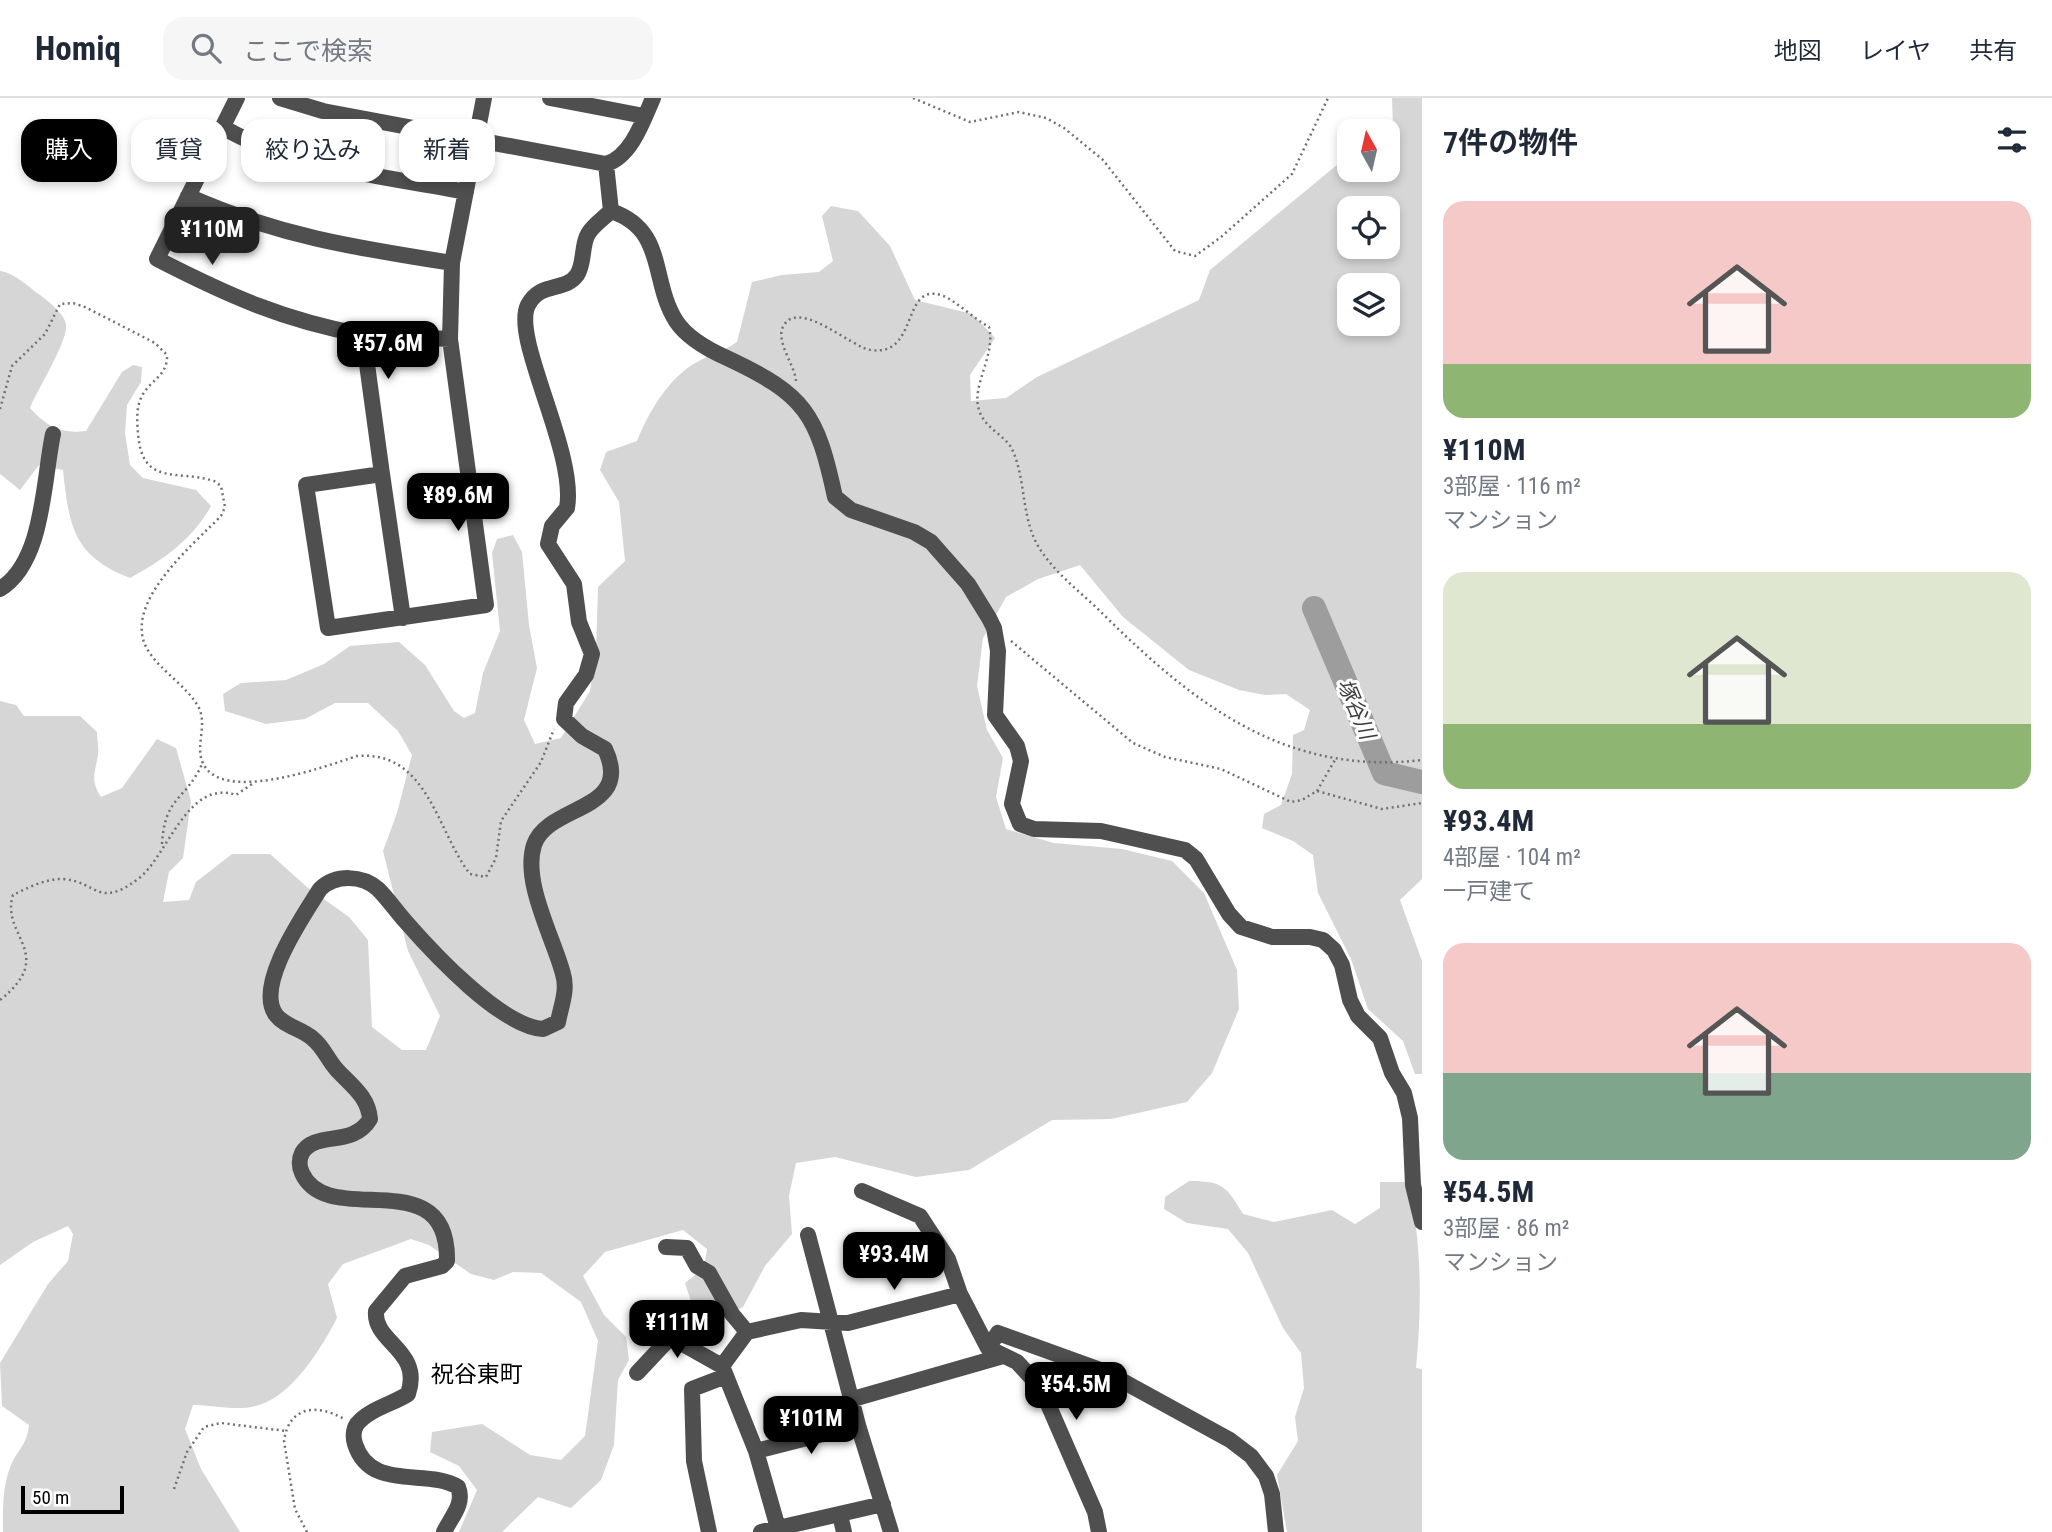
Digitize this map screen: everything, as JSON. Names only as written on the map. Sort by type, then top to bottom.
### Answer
[{"type":"street","points":[[226,119],[237,98]]},
{"type":"street","points":[[280,98],[323,111],[399,126]]},
{"type":"street","points":[[480,119],[484,98]]},
{"type":"street","points":[[550,98],[644,116]]},
{"type":"street","points":[[495,144],[606,164],[617,160],[627,149],[653,98]]},
{"type":"street","points":[[227,130],[268,150],[300,160],[466,192]]},
{"type":"street","points":[[606,164],[611,211]]},
{"type":"street","points":[[195,182],[157,259],[212,288],[273,314],[363,335],[450,340]]},
{"type":"street","points":[[382,474],[306,485],[328,628],[486,605],[450,340],[453,263],[468,182]]},
{"type":"street","points":[[188,196],[241,220],[288,234],[453,263]]},
{"type":"street","points":[[611,211],[627,216],[648,237],[667,301],[683,331],[711,351],[755,371],[796,398],[817,430],[828,457],[835,498],[851,510],[914,533],[930,542],[968,584],[996,637],[995,715],[1017,746],[1021,761],[1012,804],[1020,824],[1034,830],[1101,831],[1185,850],[1196,859],[1229,914],[1241,927],[1272,937],[1310,937],[1323,940],[1334,950],[1342,965],[1350,1000],[1358,1016],[1380,1038],[1392,1073],[1404,1093],[1411,1128],[1413,1185],[1422,1222]]},
{"type":"street","points":[[444,1532],[460,1505],[462,1496],[458,1487],[436,1478],[399,1479],[383,1473],[357,1451],[353,1438],[356,1425],[368,1414],[408,1394],[412,1382],[401,1350],[378,1327],[376,1311],[405,1276],[442,1266],[447,1261],[446,1242],[436,1219],[423,1208],[406,1202],[339,1197],[326,1193],[303,1177],[299,1165],[302,1154],[309,1145],[358,1134],[370,1119],[369,1110],[364,1097],[336,1069],[318,1043],[276,1017],[269,998],[270,984],[276,968],[320,889],[328,882],[350,878],[378,889],[430,948],[488,1001],[531,1028],[552,1027],[558,1021],[565,990],[564,975],[541,913],[533,867],[534,844],[552,825],[597,800],[605,790],[611,772],[605,750],[582,736],[564,719],[566,703],[586,675],[592,654],[579,622],[573,584],[548,544],[552,526],[567,508],[569,497],[562,444],[527,341],[524,315],[536,295],[544,288],[571,281],[577,274],[589,233],[611,211]]},
{"type":"street","points":[[363,335],[402,618]]},
{"type":"street","points":[[0,589],[7,585],[30,555],[53,434]]},
{"type":"street","points":[[862,1191],[920,1216],[948,1259],[960,1294],[988,1348],[1017,1362],[1041,1388],[1095,1512],[1099,1532]]},
{"type":"street","points":[[808,1236],[858,1425],[891,1532]]},
{"type":"street","points":[[666,1247],[687,1248],[697,1266],[709,1273],[732,1314],[747,1332]]},
{"type":"street","points":[[709,1532],[694,1461],[692,1389],[724,1371],[747,1332],[801,1320],[848,1323],[960,1294]]},
{"type":"street","points":[[988,1348],[998,1333],[1106,1372],[1230,1440],[1251,1456],[1266,1476],[1272,1494],[1276,1532]]},
{"type":"street","points":[[637,1373],[667,1341],[674,1339],[724,1371],[755,1451],[778,1528]]},
{"type":"street","points":[[853,1399],[1003,1356]]},
{"type":"street","points":[[755,1451],[858,1425]]},
{"type":"street","points":[[761,1532],[883,1504]]},
{"type":"street","points":[[840,1515],[844,1532]]},
{"type":"path","points":[[913,98],[970,122],[1019,112],[1046,118],[1064,128],[1103,160],[1175,251],[1195,256],[1232,228],[1292,174],[1328,98]]},
{"type":"path","points":[[796,398],[795,372],[781,336],[783,326],[790,320],[800,318],[823,324],[866,350],[884,351],[895,347],[905,332],[912,309],[921,298],[934,294],[943,295],[989,327],[990,351],[976,398],[978,410],[991,430],[1011,446],[1032,535],[1053,567],[1154,665],[1192,696],[1249,730],[1335,760],[1390,764],[1422,760]]},
{"type":"path","points":[[0,409],[12,366],[45,334],[60,304],[73,303],[85,307],[155,343],[167,355],[164,372],[142,394],[138,409],[142,459],[149,468],[165,474],[215,481],[221,486],[225,507],[221,516],[160,579],[147,609],[142,636],[150,654],[199,709],[202,764],[192,783],[169,807],[155,864],[121,890],[99,892],[61,879],[13,895],[9,913],[22,939],[25,964],[20,983],[0,1000]]},
{"type":"path","points":[[996,637],[1005,637],[1133,743],[1165,757],[1221,769],[1291,802],[1302,800],[1317,791],[1335,760]]},
{"type":"path","points":[[162,844],[198,803],[229,792],[236,795],[252,784],[356,756],[373,755],[386,759],[426,792],[470,874],[486,877],[496,858],[501,821],[533,776],[554,729],[564,719]]},
{"type":"path","points":[[202,764],[210,772],[223,778],[252,784]]},
{"type":"path","points":[[1317,791],[1382,808],[1422,803]]},
{"type":"path","points":[[307,1532],[295,1509],[284,1441],[286,1431],[297,1416],[318,1408],[329,1410],[356,1425]]},
{"type":"path","points":[[174,1489],[187,1452],[204,1427],[221,1423],[286,1431]]},
{"type":"shaded area","points":[[1392,98],[1422,98],[1422,879],[1400,900],[1422,961],[1422,1074],[1415,1074],[1403,1041],[1368,1009],[1351,959],[1318,893],[1313,855],[1293,841],[1262,828],[1264,814],[1281,805],[1292,774],[1293,735],[1304,730],[1310,710],[1286,694],[1265,695],[1239,690],[1189,670],[1123,617],[1080,565],[1038,579],[1006,597],[983,638],[977,686],[987,730],[1003,758],[996,797],[1006,829],[1054,843],[1122,849],[1172,861],[1204,893],[1237,970],[1239,1009],[1212,1073],[1187,1102],[1111,1119],[1052,1120],[969,1170],[916,1177],[835,1157],[796,1163],[789,1196],[792,1234],[765,1266],[743,1307],[714,1321],[694,1311],[685,1283],[704,1268],[707,1249],[683,1230],[605,1252],[583,1276],[604,1315],[626,1337],[629,1360],[618,1380],[614,1445],[601,1480],[571,1508],[538,1497],[502,1532],[459,1532],[477,1490],[459,1466],[430,1452],[432,1432],[482,1424],[530,1455],[561,1460],[585,1436],[598,1341],[581,1302],[541,1273],[513,1272],[494,1280],[471,1274],[429,1245],[411,1239],[343,1264],[328,1284],[337,1318],[315,1356],[295,1381],[283,1391],[271,1400],[251,1407],[193,1405],[185,1429],[201,1469],[240,1532],[3,1532],[6,1482],[29,1425],[2,1406],[0,1363],[48,1284],[68,1261],[73,1234],[68,1226],[33,1242],[0,1265],[0,701],[16,705],[24,716],[80,716],[97,732],[98,752],[94,781],[101,797],[122,788],[157,739],[176,748],[191,801],[183,858],[169,872],[163,902],[189,900],[196,882],[232,854],[270,854],[307,887],[349,917],[368,940],[372,1027],[402,1050],[426,1050],[440,1016],[408,951],[383,851],[397,813],[412,755],[398,731],[368,703],[335,703],[305,719],[266,724],[225,711],[223,694],[241,683],[286,680],[324,664],[350,646],[399,642],[425,665],[454,711],[464,718],[475,713],[483,673],[500,631],[492,553],[497,539],[513,535],[522,552],[529,625],[537,668],[524,720],[535,744],[561,738],[590,691],[596,652],[598,587],[625,561],[619,502],[600,470],[606,452],[637,441],[647,419],[677,377],[702,359],[737,342],[752,282],[782,275],[819,272],[833,261],[822,216],[831,206],[858,211],[890,246],[915,300],[972,314],[995,338],[970,375],[971,401],[1006,398],[1037,377],[1199,300],[1210,270],[1337,165],[1337,182],[1400,182],[1400,119],[1393,119]]},
{"type":"shaded area","points":[[0,271],[14,276],[45,299],[58,311],[66,324],[58,353],[30,408],[55,428],[86,431],[122,372],[133,365],[142,367],[141,382],[127,405],[125,433],[130,465],[143,478],[196,490],[211,506],[195,529],[176,548],[130,578],[96,560],[77,537],[68,507],[63,470],[39,465],[20,490],[0,474]]},
{"type":"shaded area","points":[[1189,1181],[1209,1182],[1222,1187],[1243,1214],[1274,1222],[1332,1210],[1355,1224],[1380,1208],[1380,1182],[1408,1182],[1420,1274],[1416,1368],[1422,1369],[1422,1532],[1287,1532],[1277,1475],[1298,1441],[1295,1417],[1304,1388],[1301,1353],[1283,1328],[1248,1253],[1228,1229],[1187,1223],[1164,1209],[1165,1197]]},
{"type":"waterway","name":"塚谷川","points":[[1314,608],[1384,773],[1422,782]]},
{"type":"district","name":"祝谷東町","points":[[477,1374]]}]
